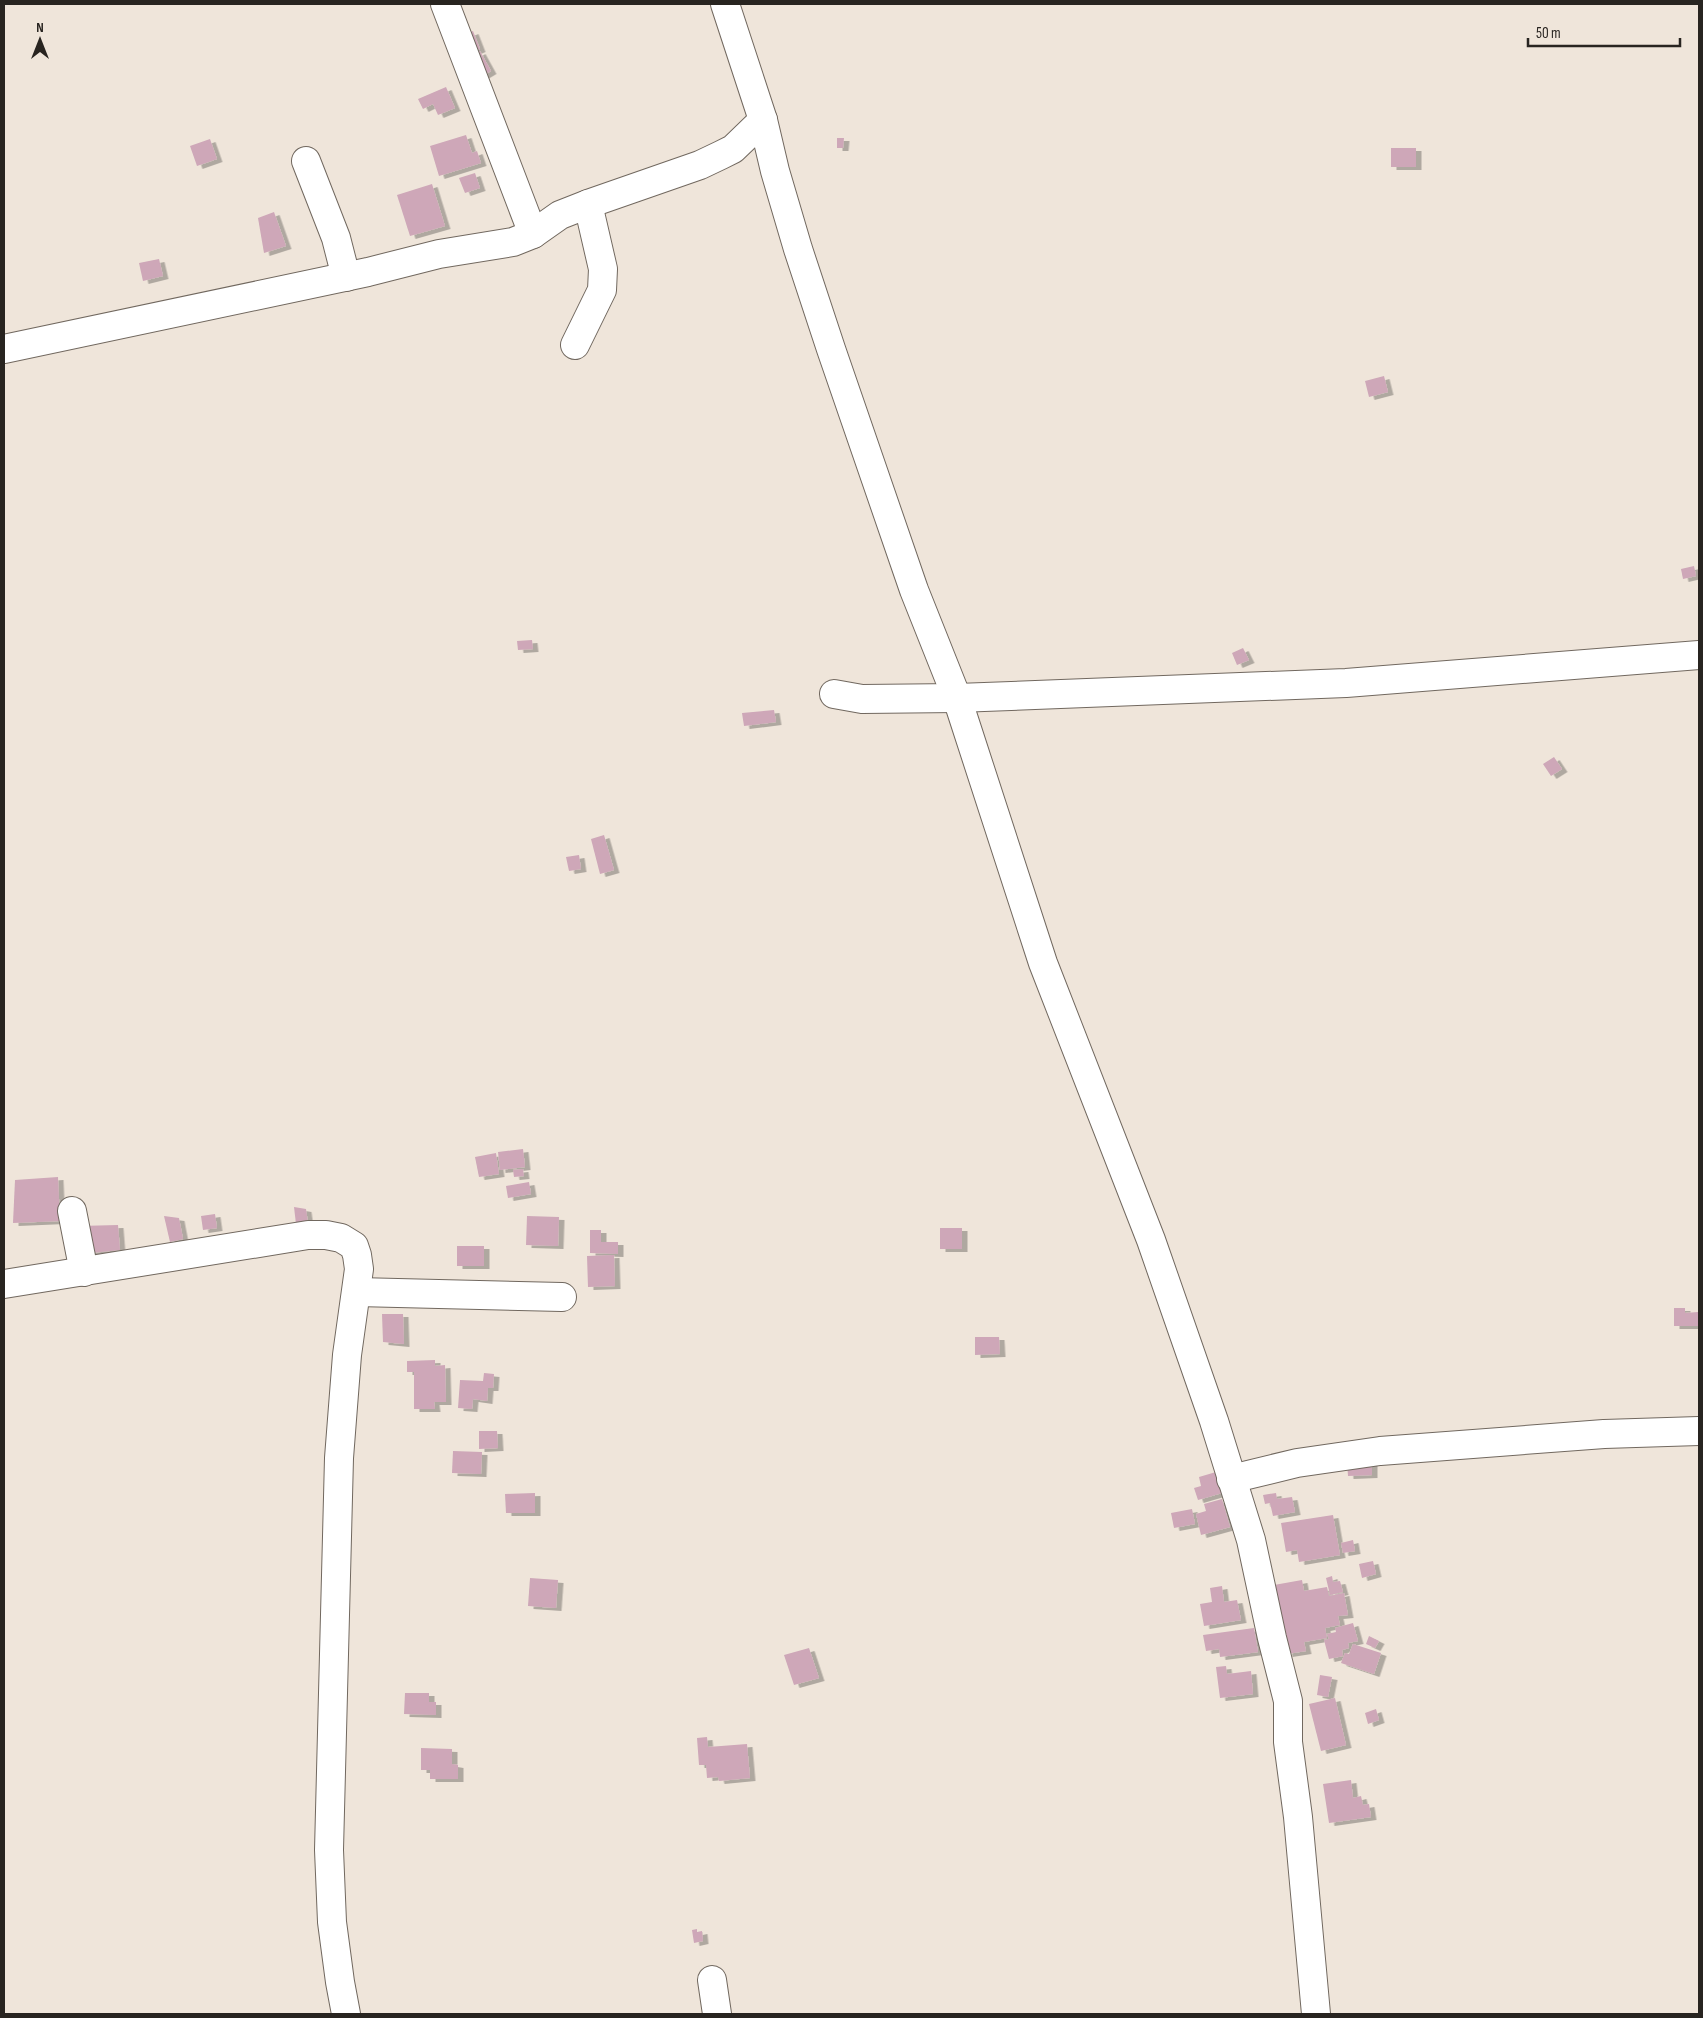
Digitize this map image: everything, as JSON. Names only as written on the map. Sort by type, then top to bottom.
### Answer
[{"type":"street","points":[[445,4],[533,234]]},
{"type":"street","points":[[725,4],[763,120],[780,188],[831,349],[914,590],[957,698],[1043,962],[1152,1240],[1214,1421],[1251,1540],[1288,1701],[1288,1742],[1298,1817],[1316,2014]]},
{"type":"street","points":[[4,349],[346,277],[439,254],[513,242],[533,234],[560,215],[721,155],[733,149],[763,120]]},
{"type":"street","points":[[306,161],[336,238],[346,277]]},
{"type":"street","points":[[576,345],[602,290],[603,269],[588,204]]},
{"type":"street","points":[[834,694],[862,700],[957,698],[1355,682],[1699,655]]},
{"type":"street","points":[[72,1211],[84,1272]]},
{"type":"street","points":[[4,1284],[308,1235],[326,1235],[341,1238],[354,1246],[359,1269],[348,1355],[339,1458],[329,1850],[332,1922],[346,2014]]},
{"type":"street","points":[[357,1292],[562,1297]]},
{"type":"street","points":[[1232,1479],[1297,1462],[1380,1451],[1634,1432],[1699,1431]]},
{"type":"street","points":[[712,1980],[717,2014]]},
{"type":"building","points":[[473,31],[480,49],[469,54],[461,36]]},
{"type":"building","points":[[480,51],[491,71],[481,77],[470,57]]},
{"type":"building","points":[[446,87],[455,108],[438,115],[433,104],[423,109],[418,99]]},
{"type":"building","points":[[466,135],[472,153],[477,151],[481,163],[439,176],[430,146]]},
{"type":"building","points":[[837,138],[844,138],[843,148],[837,148]]},
{"type":"building","points":[[210,139],[217,159],[197,166],[190,146]]},
{"type":"building","points":[[1391,148],[1416,148],[1416,167],[1391,167]]},
{"type":"building","points":[[475,173],[480,188],[465,193],[459,178]]},
{"type":"building","points":[[432,184],[445,226],[410,236],[397,195]]},
{"type":"building","points":[[274,212],[286,246],[264,253],[258,218]]},
{"type":"building","points":[[159,259],[163,276],[143,281],[139,263]]},
{"type":"building","points":[[1384,376],[1388,392],[1369,397],[1365,381]]},
{"type":"building","points":[[1694,566],[1696,576],[1683,579],[1681,569]]},
{"type":"building","points":[[532,640],[533,649],[518,650],[517,641]]},
{"type":"building","points":[[1243,648],[1249,660],[1237,665],[1232,653]]},
{"type":"building","points":[[774,710],[776,722],[744,726],[742,713]]},
{"type":"building","points":[[1554,757],[1562,769],[1551,776],[1543,764]]},
{"type":"building","points":[[604,835],[614,870],[600,874],[591,839]]},
{"type":"building","points":[[579,855],[581,869],[569,871],[566,857]]},
{"type":"building","points":[[523,1149],[525,1167],[500,1170],[498,1152]]},
{"type":"building","points":[[496,1153],[499,1174],[479,1177],[475,1157]]},
{"type":"building","points":[[523,1169],[524,1176],[514,1177],[513,1170]]},
{"type":"building","points":[[58,1177],[60,1221],[13,1223],[15,1180]]},
{"type":"building","points":[[529,1182],[531,1194],[508,1198],[506,1186]]},
{"type":"building","points":[[294,1207],[306,1209],[308,1223],[296,1224]]},
{"type":"building","points":[[215,1214],[217,1228],[203,1230],[201,1216]]},
{"type":"building","points":[[164,1216],[179,1218],[183,1239],[170,1242]]},
{"type":"building","points":[[527,1216],[559,1217],[558,1246],[526,1245]]},
{"type":"building","points":[[118,1225],[120,1250],[81,1254],[79,1226]]},
{"type":"building","points":[[940,1228],[962,1228],[962,1249],[940,1249]]},
{"type":"building","points":[[590,1230],[601,1230],[601,1242],[618,1242],[618,1254],[590,1253]]},
{"type":"building","points":[[457,1246],[484,1246],[484,1266],[457,1266]]},
{"type":"building","points":[[614,1255],[615,1286],[588,1287],[587,1256]]},
{"type":"building","points":[[1674,1308],[1685,1308],[1685,1313],[1698,1312],[1699,1326],[1674,1326]]},
{"type":"building","points":[[382,1314],[403,1314],[404,1344],[383,1342]]},
{"type":"building","points":[[975,1337],[999,1337],[1000,1354],[975,1355]]},
{"type":"building","points":[[435,1360],[435,1366],[445,1365],[446,1402],[434,1402],[435,1409],[414,1409],[414,1372],[407,1372],[407,1361]]},
{"type":"building","points":[[484,1373],[494,1374],[493,1388],[488,1388],[487,1401],[473,1399],[472,1409],[458,1408],[460,1380],[483,1381]]},
{"type":"building","points":[[479,1431],[497,1431],[498,1448],[479,1449]]},
{"type":"building","points":[[453,1451],[482,1452],[481,1474],[452,1473]]},
{"type":"building","points":[[1372,1461],[1372,1475],[1348,1476],[1347,1462]]},
{"type":"building","points":[[1216,1472],[1222,1493],[1198,1500],[1194,1488],[1201,1486],[1199,1477]]},
{"type":"building","points":[[535,1493],[535,1513],[506,1513],[505,1494]]},
{"type":"building","points":[[1276,1493],[1277,1499],[1292,1497],[1295,1512],[1273,1516],[1270,1503],[1265,1504],[1263,1495]]},
{"type":"building","points":[[1222,1499],[1230,1527],[1201,1535],[1196,1514],[1206,1511],[1204,1504]]},
{"type":"building","points":[[1192,1509],[1195,1524],[1174,1528],[1171,1513]]},
{"type":"building","points":[[1333,1515],[1340,1555],[1299,1562],[1297,1550],[1286,1552],[1281,1523]]},
{"type":"building","points":[[1353,1540],[1355,1551],[1343,1553],[1341,1543]]},
{"type":"building","points":[[1373,1561],[1376,1574],[1362,1578],[1359,1564]]},
{"type":"building","points":[[1332,1576],[1333,1582],[1340,1581],[1343,1592],[1330,1595],[1326,1578]]},
{"type":"building","points":[[530,1578],[558,1580],[556,1608],[528,1606]]},
{"type":"building","points":[[1302,1580],[1304,1591],[1327,1587],[1329,1596],[1344,1593],[1348,1615],[1338,1616],[1340,1625],[1325,1628],[1327,1638],[1304,1642],[1306,1651],[1287,1654],[1274,1585]]},
{"type":"building","points":[[1222,1586],[1224,1602],[1237,1600],[1241,1620],[1204,1626],[1200,1604],[1212,1602],[1210,1588]]},
{"type":"building","points":[[1353,1623],[1358,1641],[1348,1643],[1349,1648],[1342,1650],[1343,1656],[1329,1659],[1324,1640],[1329,1639],[1327,1634],[1336,1632],[1335,1628]]},
{"type":"building","points":[[1254,1628],[1258,1652],[1220,1657],[1219,1649],[1206,1651],[1203,1635]]},
{"type":"building","points":[[1369,1636],[1379,1641],[1375,1648],[1366,1644]]},
{"type":"building","points":[[1353,1644],[1381,1653],[1374,1674],[1341,1663],[1345,1653],[1349,1654]]},
{"type":"building","points":[[809,1648],[819,1678],[794,1685],[784,1655]]},
{"type":"building","points":[[1226,1666],[1227,1674],[1251,1671],[1253,1694],[1220,1698],[1216,1667]]},
{"type":"building","points":[[1320,1675],[1332,1677],[1328,1697],[1317,1695]]},
{"type":"building","points":[[405,1693],[429,1693],[429,1702],[436,1702],[436,1715],[404,1714]]},
{"type":"building","points":[[1335,1698],[1346,1745],[1321,1751],[1309,1704]]},
{"type":"building","points":[[1376,1709],[1379,1720],[1368,1724],[1365,1713]]},
{"type":"building","points":[[707,1737],[708,1747],[747,1744],[750,1778],[719,1781],[718,1777],[707,1778],[706,1765],[699,1765],[697,1738]]},
{"type":"building","points":[[421,1748],[452,1749],[452,1764],[458,1765],[458,1779],[430,1779],[430,1770],[421,1770]]},
{"type":"building","points":[[1351,1780],[1353,1798],[1361,1796],[1363,1805],[1369,1804],[1371,1817],[1329,1823],[1323,1784]]},
{"type":"building","points":[[697,1929],[697,1932],[702,1931],[703,1941],[694,1943],[692,1930]]}]
